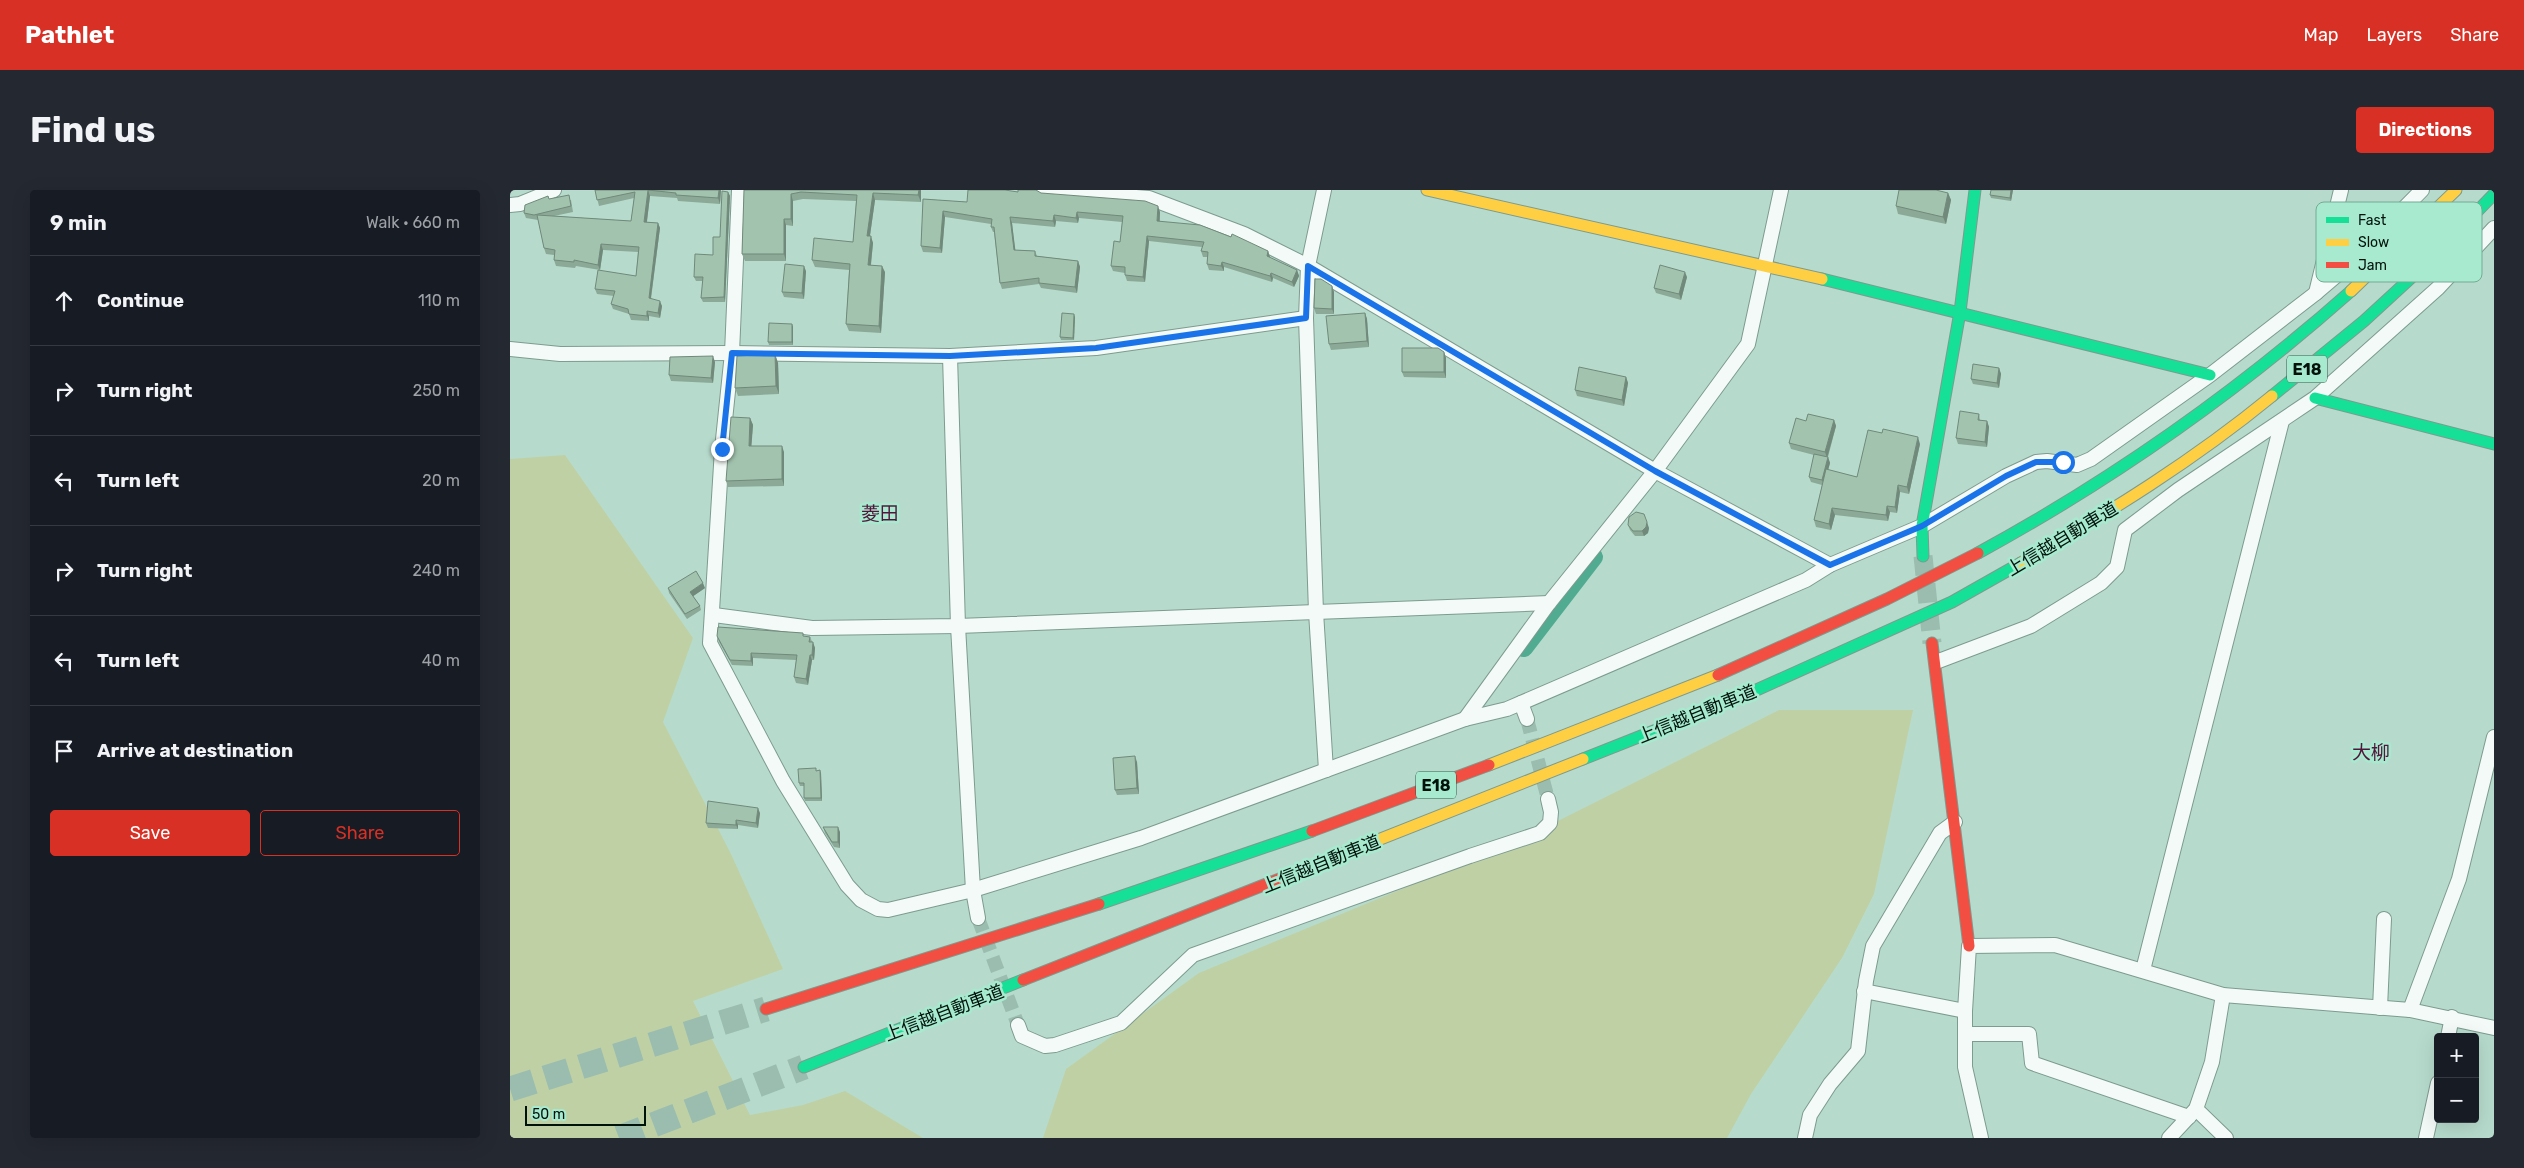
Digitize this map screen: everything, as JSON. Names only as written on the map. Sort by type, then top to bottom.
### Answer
[{"type":"main road","points":[[1427,190],[1766,265],[2210,375]]},
{"type":"main road","points":[[1924,556],[1922,526],[1960,312],[1975,190]]},
{"type":"main road","name":"上信越自動車道","points":[[2444,202],[2456,190]]},
{"type":"main road","name":"上信越自動車道","points":[[2482,206],[2494,194]]},
{"type":"main road","name":"上信越自動車道","points":[[766,1009],[1062,916],[1255,852],[1604,721],[1741,666],[1857,613],[1948,568],[2079,495],[2215,403],[2281,352],[2362,282]]},
{"type":"main road","name":"上信越自動車道","points":[[804,1067],[1752,692],[1952,602],[2100,518],[2230,430],[2295,379],[2364,321],[2406,282]]},
{"type":"main road","points":[[2315,398],[2494,444]]},
{"type":"main road","points":[[1932,643],[1936,662],[1969,946]]},
{"type":"street","points":[[510,205],[520,204],[554,190]]},
{"type":"street","points":[[739,190],[732,353],[722,449],[714,615],[710,643],[800,812],[847,885],[861,900],[878,909],[894,910],[973,890],[1141,838],[1465,719],[1507,709],[1806,580],[1830,565],[1922,526],[2006,476],[2036,462],[2048,460],[2077,465],[2091,459],[2210,375],[2329,282]]},
{"type":"street","points":[[1044,190],[1149,198],[1244,234],[1308,266],[1655,471],[1830,565]]},
{"type":"street","points":[[1324,190],[1308,266],[1306,318],[1316,612],[1326,770]]},
{"type":"street","points":[[1465,719],[1549,604],[1655,471],[1748,344],[1781,190]]},
{"type":"street","points":[[2410,202],[2422,190]]},
{"type":"street","points":[[2482,241],[2494,228]]},
{"type":"street","points":[[2316,293],[2319,282]]},
{"type":"street","points":[[1936,662],[2031,626],[2100,583],[2117,567],[2125,530],[2178,490],[2315,398],[2444,282]]},
{"type":"street","points":[[510,349],[560,354],[732,353],[950,356],[1096,348],[1306,318]]},
{"type":"street","points":[[950,356],[958,626],[973,890],[978,918]]},
{"type":"street","points":[[2143,970],[2282,421]]},
{"type":"street","points":[[714,615],[812,628],[958,626],[1549,604]]},
{"type":"street","points":[[1521,703],[1527,719]]},
{"type":"street","points":[[2410,1010],[2459,878],[2494,737]]},
{"type":"street","points":[[1018,1025],[1022,1036],[1045,1046],[1055,1045],[1121,1023],[1193,955],[1470,856],[1540,833],[1550,823],[1551,812],[1548,799]]},
{"type":"street","points":[[1805,1138],[1810,1115],[1830,1084],[1858,1052],[1864,991],[1874,946],[1940,833],[1955,822]]},
{"type":"street","points":[[2380,1008],[2384,918]]},
{"type":"street","points":[[1980,1138],[1965,1066],[1964,1011],[1969,946],[2055,945],[2222,995],[2410,1010],[2452,1017],[2494,1028]]},
{"type":"street","points":[[1864,991],[1964,1011]]},
{"type":"street","points":[[2169,1138],[2192,1113],[2212,1062],[2222,995]]},
{"type":"street","points":[[2449,1033],[2452,1017]]},
{"type":"street","points":[[1965,1034],[2029,1034],[2032,1063],[2192,1113],[2226,1138]]},
{"type":"street","points":[[2426,1138],[2434,1101]]},
{"type":"green space","points":[[565,455],[693,638],[663,722],[731,854],[783,969],[693,1001],[750,1115],[803,1105],[845,1091],[923,1138],[510,1138],[510,459]]},
{"type":"green space","points":[[1779,710],[1913,710],[1874,894],[1842,958],[1751,1094],[1727,1138],[1043,1138],[1066,1069],[1199,973],[1518,841]]},
{"type":"building","points":[[595,190],[648,190],[644,222],[658,223],[649,298],[660,301],[658,313],[647,311],[647,316],[629,314],[628,309],[611,304],[615,291],[595,289],[598,270],[636,276],[639,247],[601,244],[598,265],[574,260],[574,262],[554,260],[555,250],[544,248],[537,215],[631,221],[635,192],[597,200]]},
{"type":"building","points":[[648,190],[719,190],[718,198],[676,195],[676,193]]},
{"type":"building","points":[[744,190],[919,190],[918,195],[873,193],[867,236],[871,236],[868,265],[882,266],[879,326],[846,324],[850,264],[812,260],[814,238],[853,242],[857,195],[801,192],[791,194],[791,219],[784,219],[784,254],[742,254]]},
{"type":"building","points":[[968,190],[1018,192],[1018,190],[1036,190],[1041,193],[1145,201],[1158,206],[1157,221],[1200,225],[1231,237],[1232,234],[1268,251],[1267,256],[1297,270],[1292,282],[1271,273],[1270,276],[1222,262],[1221,266],[1207,264],[1208,252],[1201,251],[1204,242],[1147,236],[1143,277],[1125,275],[1125,267],[1111,266],[1114,241],[1120,242],[1123,216],[1077,212],[1076,218],[1054,215],[1053,221],[1010,217],[1014,250],[1035,251],[1035,256],[1078,261],[1075,287],[1039,283],[1039,278],[1000,283],[994,227],[991,227],[992,219],[943,211],[940,248],[921,246],[923,199],[967,202]]},
{"type":"building","points":[[1899,190],[1936,190],[1948,193],[1943,217],[1896,206]]},
{"type":"building","points":[[1991,190],[2011,190],[2010,198],[1990,195]]},
{"type":"building","points":[[722,191],[728,192],[724,297],[701,298],[703,277],[694,277],[695,254],[713,255],[713,237],[720,237]]},
{"type":"building","points":[[569,195],[571,206],[534,215],[524,213],[525,205],[548,196],[549,199]]},
{"type":"building","points":[[785,264],[804,266],[802,293],[782,292]]},
{"type":"building","points":[[1660,265],[1685,272],[1679,294],[1654,288]]},
{"type":"building","points":[[1315,279],[1321,279],[1332,286],[1332,309],[1314,308]]},
{"type":"building","points":[[1062,313],[1074,314],[1073,338],[1060,337]]},
{"type":"building","points":[[1365,313],[1367,341],[1329,344],[1326,316]]},
{"type":"building","points":[[769,323],[792,324],[792,342],[768,342]]},
{"type":"building","points":[[1402,348],[1438,348],[1444,352],[1444,372],[1402,372]]},
{"type":"building","points":[[775,354],[776,386],[735,388],[737,356]]},
{"type":"building","points":[[713,356],[711,378],[669,375],[670,357]]},
{"type":"building","points":[[1973,364],[1999,368],[1997,383],[1971,379]]},
{"type":"building","points":[[1579,367],[1626,377],[1622,400],[1575,390]]},
{"type":"building","points":[[1960,411],[1979,414],[1978,420],[1987,421],[1985,442],[1956,438]]},
{"type":"building","points":[[1808,414],[1834,420],[1825,452],[1789,443],[1796,418],[1806,421]]},
{"type":"building","points":[[731,417],[750,418],[749,446],[782,446],[782,479],[726,481]]},
{"type":"building","points":[[1883,429],[1918,437],[1907,487],[1898,485],[1895,507],[1887,506],[1886,515],[1832,508],[1829,524],[1814,520],[1826,469],[1857,477],[1868,430],[1882,433]]},
{"type":"building","points":[[1814,454],[1828,457],[1822,480],[1809,477]]},
{"type":"building","points":[[1636,512],[1644,514],[1647,522],[1646,527],[1642,531],[1633,531],[1628,525],[1629,517]]},
{"type":"building","points":[[696,571],[703,583],[690,592],[700,606],[685,614],[668,588]]},
{"type":"building","points":[[718,627],[803,633],[803,636],[810,637],[809,642],[813,642],[812,655],[810,655],[806,679],[794,677],[797,655],[751,653],[751,661],[730,660],[717,636]]},
{"type":"building","points":[[1135,756],[1137,788],[1115,790],[1113,758]]},
{"type":"building","points":[[816,768],[816,771],[820,770],[821,798],[804,798],[804,783],[799,783],[798,769]]},
{"type":"building","points":[[708,801],[758,808],[756,823],[736,820],[736,825],[706,823]]},
{"type":"building","points":[[823,827],[838,827],[838,842],[832,842]]},
{"type":"waterway","points":[[1524,648],[1594,557]]},
{"type":"tunnel","points":[[1923,556],[1932,643]]},
{"type":"tunnel","points":[[1527,719],[1548,799]]},
{"type":"tunnel","points":[[978,918],[1018,1025]]},
{"type":"tunnel","points":[[510,1089],[766,1009]]},
{"type":"tunnel","points":[[619,1138],[804,1067]]},
{"type":"traffic: fast","points":[[1923,556],[1922,526],[1960,312],[1975,190]]},
{"type":"traffic: fast","points":[[2482,206],[2494,194]]},
{"type":"traffic: fast","points":[[1822,279],[2210,375]]},
{"type":"traffic: fast","points":[[2272,396],[2364,321],[2406,282]]},
{"type":"traffic: fast","points":[[1978,553],[2077,496],[2172,433],[2263,365],[2351,291]]},
{"type":"traffic: fast","points":[[2315,398],[2494,444]]},
{"type":"traffic: fast","points":[[1583,759],[1752,692],[1952,602],[2021,563]]},
{"type":"traffic: fast","points":[[1099,904],[1312,831]]},
{"type":"traffic: fast","points":[[804,1067],[1023,980]]},
{"type":"traffic: slow","points":[[1427,190],[1822,279]]},
{"type":"traffic: slow","points":[[2444,202],[2456,190]]},
{"type":"traffic: slow","points":[[2351,291],[2360,282]]},
{"type":"traffic: slow","points":[[2021,563],[2086,525],[2182,464],[2272,396]]},
{"type":"traffic: slow","points":[[1489,765],[1718,675]]},
{"type":"traffic: slow","points":[[1302,870],[1583,759]]},
{"type":"traffic: jam","points":[[1718,675],[1887,599],[1978,553]]},
{"type":"traffic: jam","points":[[1932,643],[1969,946]]},
{"type":"traffic: jam","points":[[1312,831],[1489,765]]},
{"type":"traffic: jam","points":[[1023,980],[1302,870]]},
{"type":"traffic: jam","points":[[766,1009],[1099,904]]},
{"type":"district","name":"菱田","points":[[880,513]]},
{"type":"district","name":"大柳","points":[[2371,752]]},
{"type":"route","points":[[722,449],[732,353],[950,356],[1096,348],[1306,318],[1308,266],[1655,471],[1830,565],[1922,526],[2006,476],[2036,462],[2048,460],[2063,462]]}]
